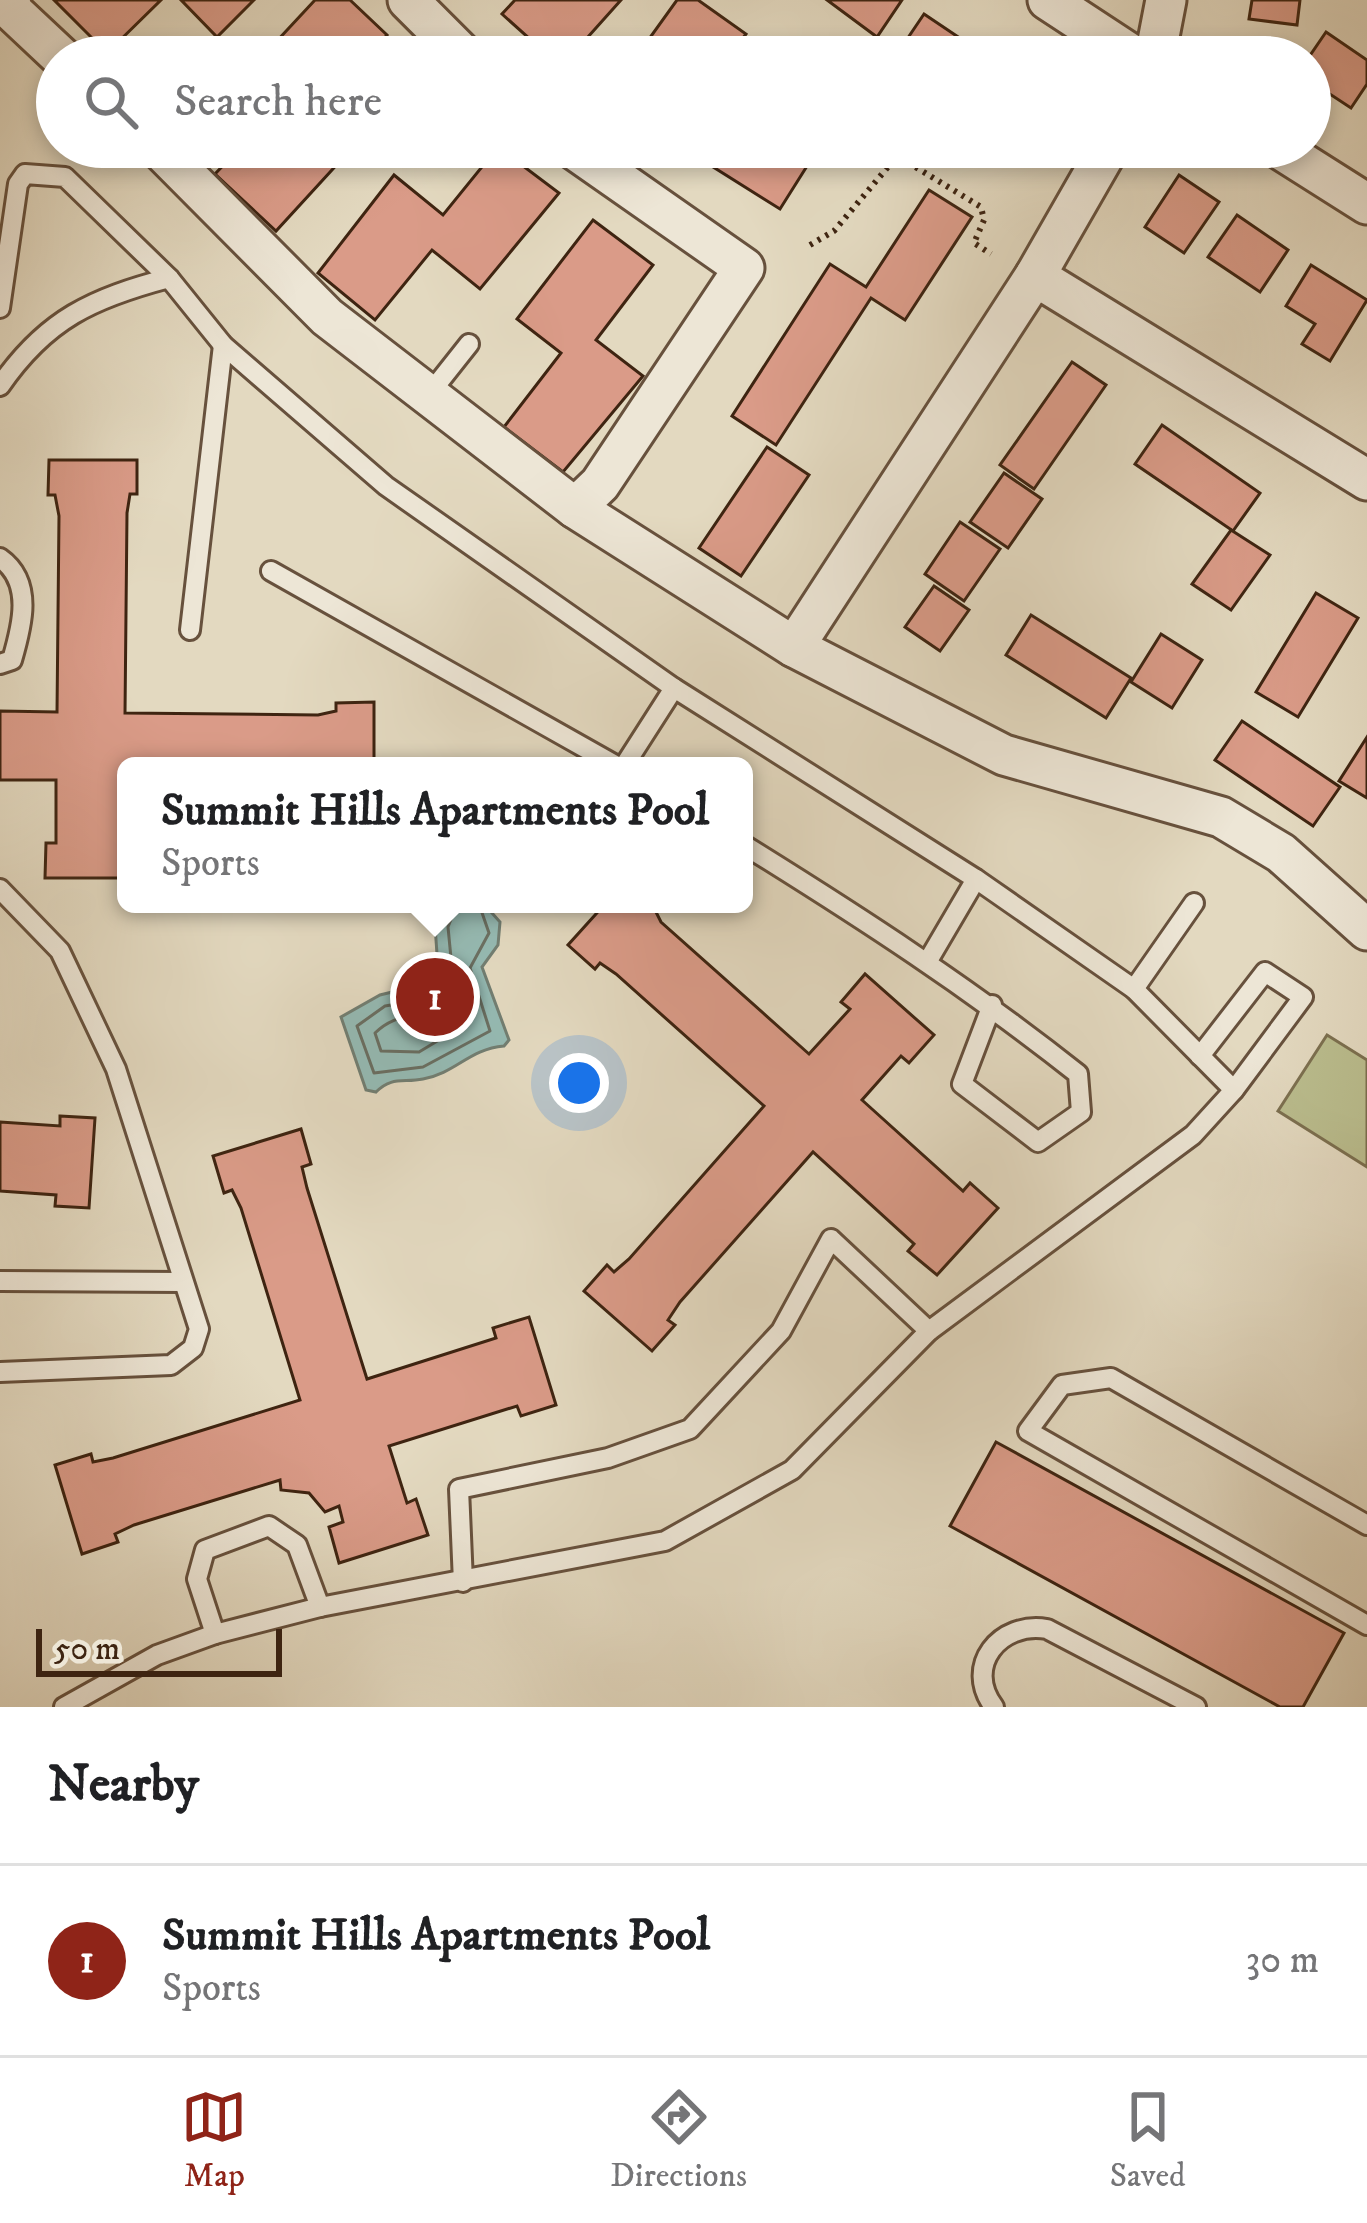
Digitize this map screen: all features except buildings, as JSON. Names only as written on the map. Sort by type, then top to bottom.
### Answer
[{"type":"street","points":[[10,0],[12,11],[39,36]]},
{"type":"street","points":[[408,0],[443,36]]},
{"type":"street","points":[[1048,0],[1103,36]]},
{"type":"street","points":[[1159,36],[1166,0]]},
{"type":"street","points":[[179,168],[327,317],[426,398],[575,508],[794,647],[1004,755],[1221,817],[1282,853],[1367,930]]},
{"type":"street","points":[[575,508],[600,484],[745,268],[602,168]]},
{"type":"street","points":[[794,647],[1035,276],[1097,168]]},
{"type":"street","points":[[1310,168],[1367,204]]},
{"type":"street","points":[[1035,276],[1367,480]]},
{"type":"lane","points":[[0,308],[18,184],[25,174],[38,171],[65,177],[169,278],[223,345],[386,486],[674,688],[976,879],[1134,989],[1234,1090]]},
{"type":"lane","points":[[0,386],[44,335],[99,296],[169,278]]},
{"type":"lane","points":[[426,398],[469,344]]},
{"type":"lane","points":[[190,630],[223,345]]},
{"type":"lane","points":[[0,558],[22,588],[23,623],[12,660],[0,664]]},
{"type":"lane","points":[[271,571],[604,757]]},
{"type":"lane","points":[[626,757],[674,688]]},
{"type":"lane","points":[[753,850],[928,959],[992,1005],[1078,1074],[1081,1112],[1038,1142],[962,1084],[992,1005]]},
{"type":"lane","points":[[928,959],[976,879]]},
{"type":"lane","points":[[0,889],[60,952],[116,1069],[199,1329],[193,1348],[171,1366],[0,1372]]},
{"type":"lane","points":[[1134,989],[1194,903]]},
{"type":"lane","points":[[64,1707],[157,1655],[215,1634],[320,1607],[665,1541],[792,1470],[929,1331],[1192,1135],[1234,1090],[1303,997],[1265,972],[1200,1056]]},
{"type":"lane","points":[[463,1582],[459,1489],[608,1458],[690,1429],[781,1331],[831,1239],[929,1331]]},
{"type":"lane","points":[[0,1282],[183,1282]]},
{"type":"lane","points":[[1367,1525],[1111,1378],[1062,1385],[1028,1431],[1367,1625]]},
{"type":"lane","points":[[215,1634],[197,1579],[205,1550],[269,1526],[297,1545],[320,1607]]},
{"type":"lane","points":[[992,1706],[982,1677],[991,1647],[1016,1629],[1031,1626],[1047,1629],[1196,1707]]},
{"type":"path","points":[[810,245],[834,231],[887,168]]},
{"type":"path","points":[[917,168],[981,207],[984,220],[974,243],[991,254]]},
{"type":"green space","points":[[1327,1035],[1367,1060],[1367,1167],[1278,1111]]},
{"type":"water","points":[[444,913],[492,913],[500,922],[498,945],[482,967],[509,1040],[435,1076],[393,1082],[376,1092],[366,1090],[341,1017],[380,995],[429,983],[438,969],[435,925]]},
{"type":"place","name":"Summit Hills Apartments Pool","points":[[435,997]]}]
